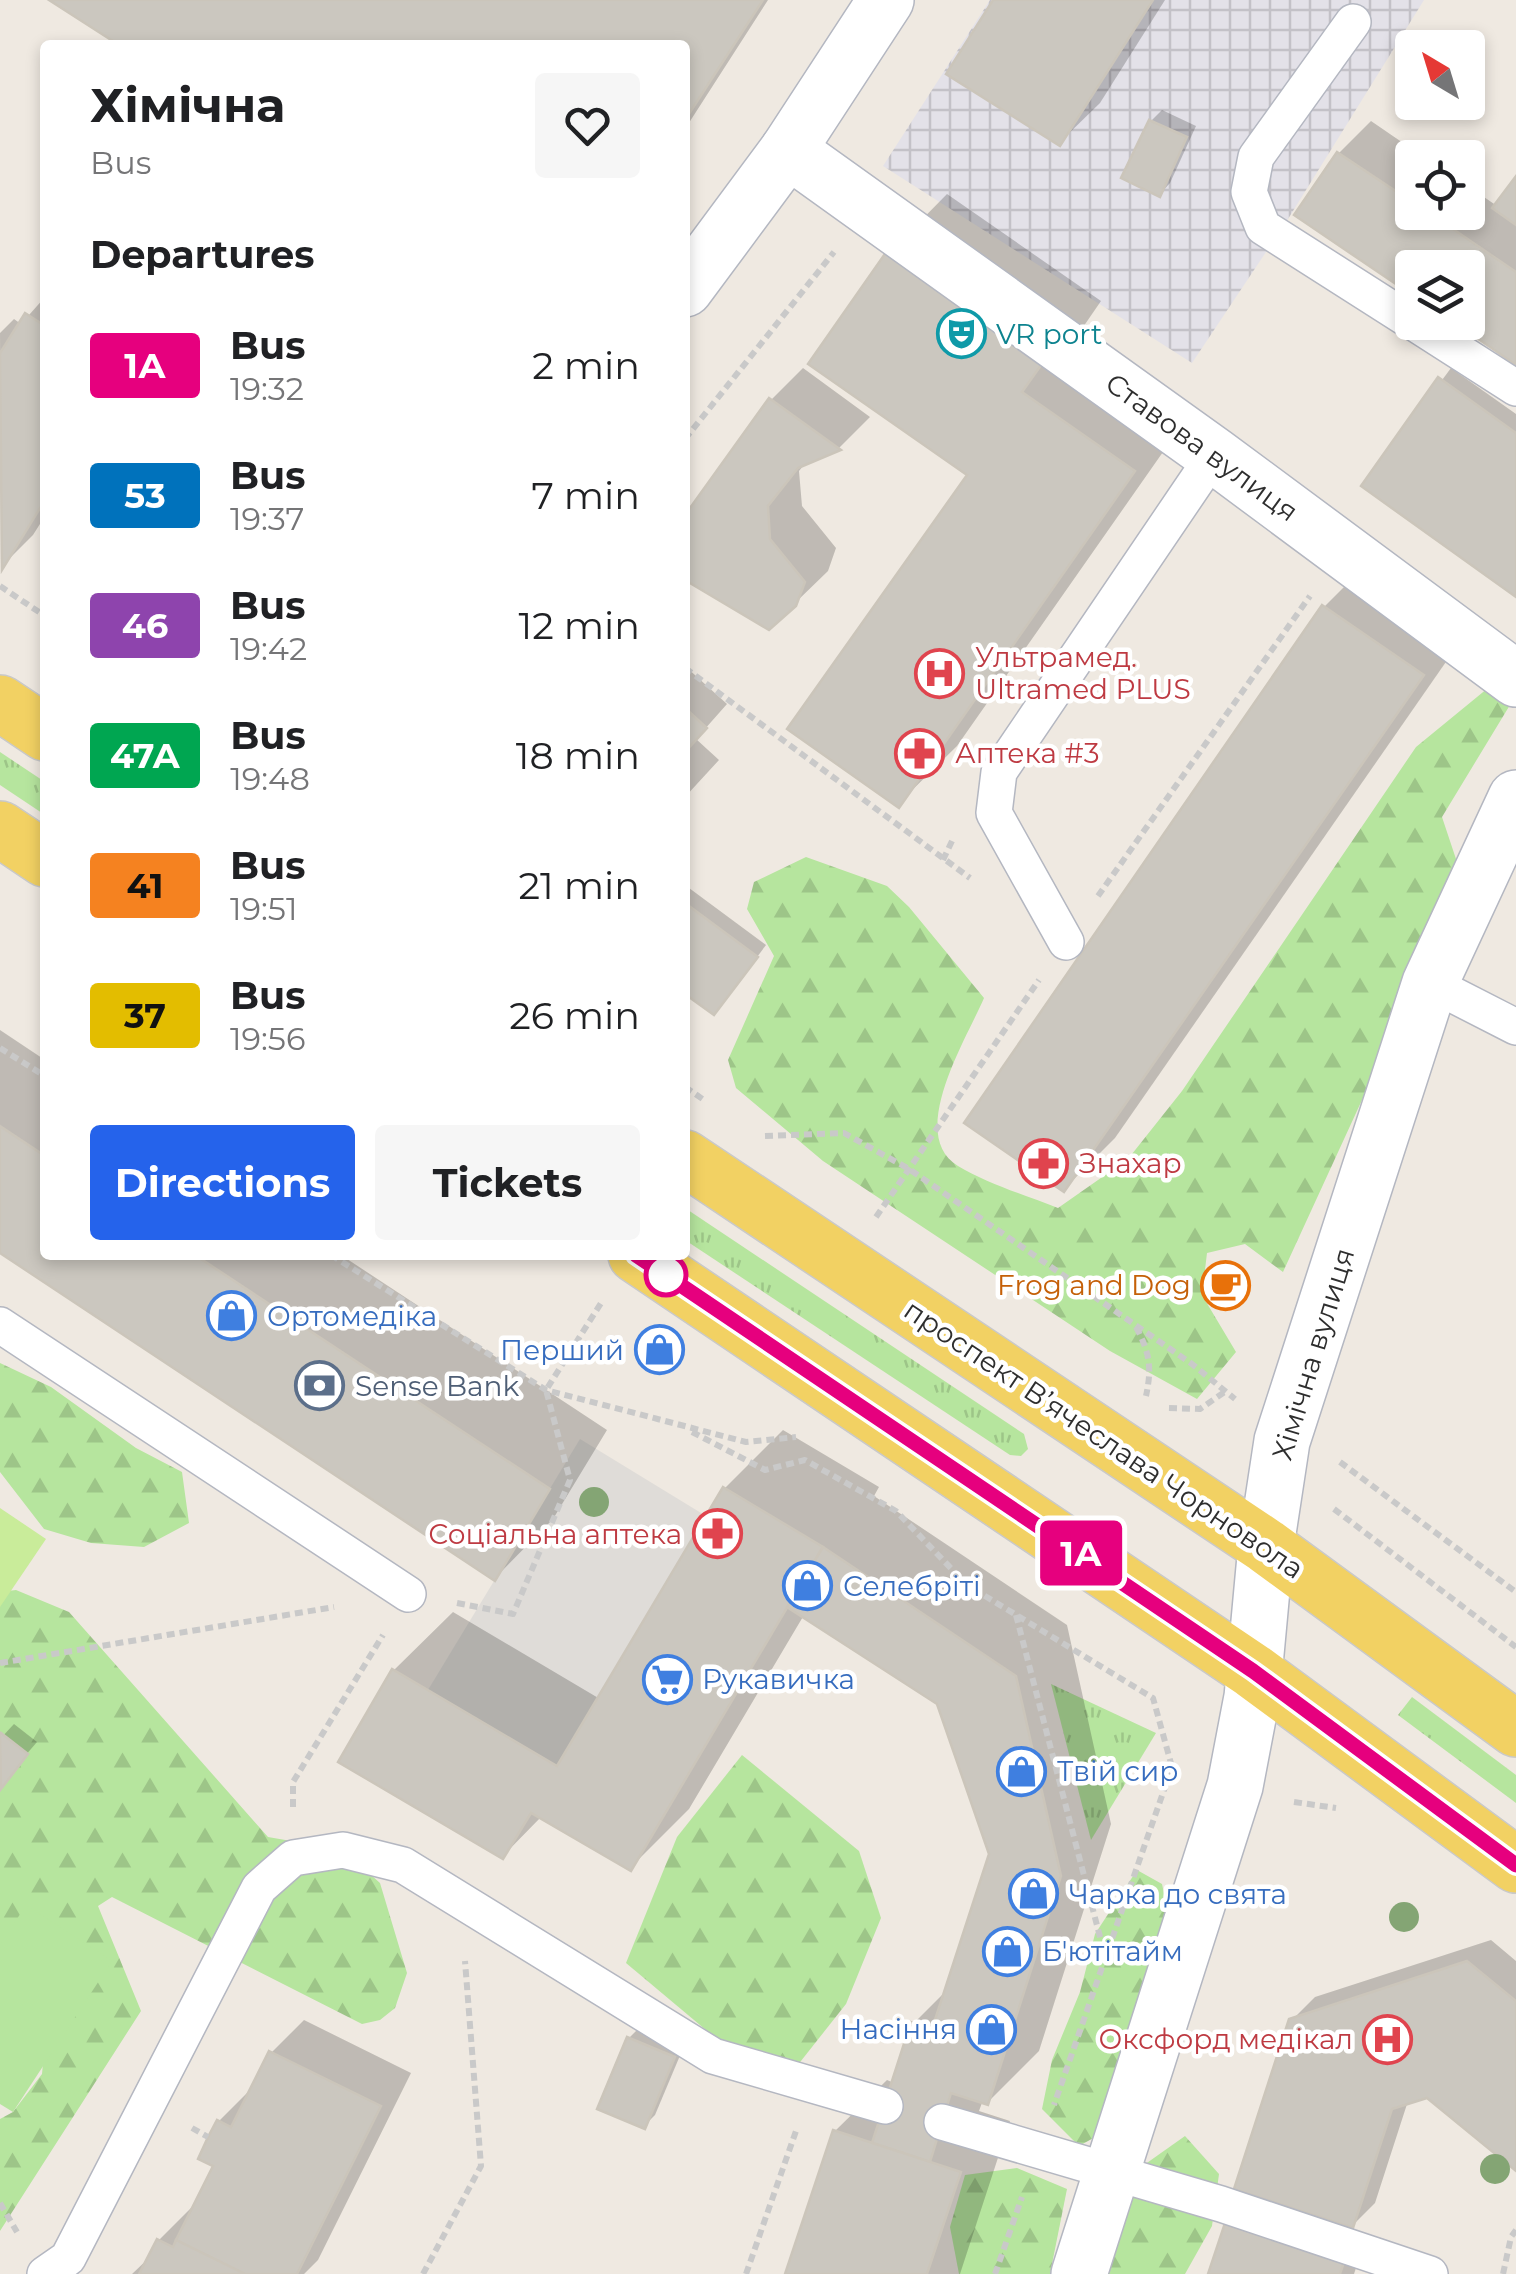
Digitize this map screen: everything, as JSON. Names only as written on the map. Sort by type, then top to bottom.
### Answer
[{"type":"main road","points":[[0,704],[40,730]]},
{"type":"main road","points":[[0,829],[40,856]]},
{"type":"main road","name":"проспект Вʼячеслава Чорновола","points":[[690,1161],[1266,1546],[1516,1729]]},
{"type":"main road","points":[[643,1260],[1253,1671],[1516,1865]]},
{"type":"street","points":[[690,282],[788,150],[886,0]]},
{"type":"street","name":"Ставова вулиця","points":[[788,150],[1214,455],[1516,679]]},
{"type":"street","name":"Хімічна вулиця","points":[[1079,2274],[1235,1786],[1282,1441],[1430,983],[1516,798]]},
{"type":"lane","points":[[1353,22],[1256,157],[1249,192],[1262,227],[1395,311]]},
{"type":"lane","points":[[1441,340],[1516,388]]},
{"type":"lane","points":[[1066,942],[994,813],[998,772],[1214,455]]},
{"type":"lane","points":[[1430,983],[1516,1027]]},
{"type":"lane","points":[[0,1325],[408,1594]]},
{"type":"lane","points":[[45,2274],[68,2258],[259,1888],[293,1858],[343,1850],[403,1865],[713,2056],[885,2106]]},
{"type":"lane","points":[[942,2122],[1221,2204],[1430,2274]]},
{"type":"path","points":[[690,432],[835,251]]},
{"type":"path","points":[[876,1218],[1342,550]]},
{"type":"path","points":[[0,586],[40,613]]},
{"type":"path","points":[[690,672],[974,880]]},
{"type":"path","points":[[943,860],[958,826]]},
{"type":"path","points":[[0,1048],[40,1073]]},
{"type":"path","points":[[758,1137],[844,1132],[909,1170],[1192,1364]]},
{"type":"path","points":[[339,1260],[546,1390],[682,1426],[764,1470],[805,1460],[896,1512],[967,1585],[1153,1698],[1172,1767],[995,2274]]},
{"type":"path","points":[[1136,1326],[1149,1351],[1152,1371],[1146,1396],[1167,1408],[1200,1409],[1226,1391]]},
{"type":"path","points":[[1324,1461],[1342,1462],[1516,1592]]},
{"type":"path","points":[[0,1663],[408,1594]]},
{"type":"path","points":[[1015,1614],[1105,1957]]},
{"type":"path","points":[[423,2274],[482,2166],[460,1900]]},
{"type":"path","points":[[746,2274],[813,2083]]},
{"type":"path","points":[[189,2127],[208,2137]]},
{"type":"path","points":[[1503,2274],[1516,2230]]},
{"type":"shaded area","points":[[990,0],[1424,0],[1405,30],[1395,30],[1395,47],[1288,219],[1192,363],[883,166]]},
{"type":"shaded area","points":[[580,1439],[706,1516],[557,1766],[428,1690]]},
{"type":"green space","points":[[1488,688],[1513,700],[1442,817],[1463,880],[1283,1272],[1245,1244],[1207,1253],[1202,1295],[1236,1352],[1197,1399],[1110,1351],[823,1161],[736,1088],[728,1060],[774,956],[747,909],[754,882],[806,857],[887,886],[984,998],[945,1085],[938,1132],[943,1152],[958,1166],[994,1184],[1058,1208],[1128,1159],[1182,1091],[1416,747]]},
{"type":"green space","points":[[0,752],[40,779],[40,812],[0,785]]},
{"type":"green space","points":[[690,1211],[1024,1434],[1028,1449],[1021,1456],[1010,1455],[690,1243]]},
{"type":"green space","points":[[0,1363],[51,1387],[136,1448],[182,1472],[189,1523],[144,1547],[91,1543],[44,1529],[0,1472]]},
{"type":"green space","points":[[0,1508],[46,1539],[0,1607]]},
{"type":"green space","points":[[16,1590],[69,1612],[268,1837],[343,1850],[380,1883],[407,1973],[395,2008],[380,2020],[362,2024],[112,1897],[98,1906],[141,2011],[0,2231],[0,2119],[13,2112],[42,2074],[45,2040],[0,1991],[0,1592]]},
{"type":"green space","points":[[1051,1684],[1156,1733],[1091,1840]]},
{"type":"green space","points":[[1412,1697],[1516,1775],[1516,1803],[1398,1715]]},
{"type":"green space","points":[[742,1755],[859,1851],[881,1918],[846,2004],[797,2066],[756,2072],[626,1963],[677,1837]]},
{"type":"green space","points":[[1137,1870],[1162,1884],[1174,1941],[1106,2131],[1079,2146],[1042,2109],[1052,2060],[1080,1992],[1095,1934]]},
{"type":"green space","points":[[26,1905],[112,1961],[13,2112],[0,2104],[0,1945]]},
{"type":"green space","points":[[1185,2136],[1219,2174],[1212,2226],[1185,2274],[1105,2274],[1122,2213],[1144,2165]]},
{"type":"green space","points":[[1017,2168],[1067,2189],[1050,2274],[959,2274],[950,2227],[965,2175]]},
{"type":"building","points":[[49,0],[763,0],[690,112],[690,40],[111,40]]},
{"type":"building","points":[[993,0],[1153,0],[1060,146],[946,74]]},
{"type":"building","points":[[1149,120],[1187,137],[1160,197],[1121,178]]},
{"type":"building","points":[[1337,152],[1395,191],[1395,230],[1454,230],[1484,250],[1395,250],[1395,283],[1294,215]]},
{"type":"building","points":[[1516,176],[1516,225],[1492,208]]},
{"type":"building","points":[[887,251],[1044,361],[1022,392],[1135,471],[899,808],[787,729],[967,475],[808,364]]},
{"type":"building","points":[[1485,251],[1516,272],[1516,365],[1480,340],[1485,340]]},
{"type":"building","points":[[25,313],[40,323],[40,508],[2,570],[0,353]]},
{"type":"building","points":[[1438,377],[1516,433],[1516,597],[1361,486]]},
{"type":"building","points":[[769,398],[841,450],[798,468],[768,506],[770,539],[805,582],[796,606],[769,630],[690,583],[690,508]]},
{"type":"building","points":[[1322,605],[1424,675],[1064,1192],[964,1123]]},
{"type":"building","points":[[690,713],[707,728],[690,747]]},
{"type":"building","points":[[690,907],[758,957],[714,1015],[690,998]]},
{"type":"building","points":[[0,1126],[40,1153],[40,1260],[203,1260],[550,1489],[495,1581],[0,1253]]},
{"type":"building","points":[[723,1487],[823,1547],[631,1871],[531,1813],[503,1859],[338,1762],[392,1669],[557,1766]]},
{"type":"building","points":[[823,1547],[1016,1676],[1061,1876],[988,2105],[951,2093],[930,2162],[872,2143],[911,2022],[932,2029],[989,1854],[937,1704],[787,1607]]},
{"type":"building","points":[[0,1735],[28,1754],[1,1789]]},
{"type":"building","points":[[1467,1961],[1516,2001],[1516,2171],[1427,2098],[1392,2109],[1353,2228],[1234,2189],[1289,2019]]},
{"type":"building","points":[[627,2037],[675,2057],[645,2129],[597,2109]]},
{"type":"building","points":[[269,2051],[381,2106],[297,2274],[245,2274],[176,2240],[213,2166],[198,2159],[208,2137],[217,2120],[231,2127]]},
{"type":"building","points":[[833,2130],[961,2172],[927,2274],[785,2274]]},
{"type":"building","points":[[1225,2223],[1344,2262],[1340,2274],[1208,2274]]},
{"type":"building","points":[[157,2239],[173,2247],[176,2240],[245,2274],[139,2274]]},
{"type":"bus line","name":"1А","points":[[643,1260],[1253,1671],[1516,1865]]},
{"type":"place","name":"VR port","points":[[961,334]]},
{"type":"place","name":"Ультрамед. Ultramed PLUS","points":[[940,673]]},
{"type":"place","name":"Аптека #3","points":[[920,753]]},
{"type":"place","name":"Знахар","points":[[1044,1163]]},
{"type":"place","name":"Frog and Dog","points":[[1226,1285]]},
{"type":"place","name":"Ортомедіка","points":[[232,1316]]},
{"type":"place","name":"Перший","points":[[659,1350]]},
{"type":"place","name":"Sense Bank","points":[[320,1386]]},
{"type":"place","name":"Соціальна аптека","points":[[717,1534]]},
{"type":"place","name":"Селебріті","points":[[808,1586]]},
{"type":"place","name":"Рукавичка","points":[[667,1679]]},
{"type":"place","name":"Твій сир","points":[[1022,1771]]},
{"type":"place","name":"Чарка до свята","points":[[1034,1894]]},
{"type":"place","name":"Б'ютітайм","points":[[1007,1951]]},
{"type":"place","name":"Насіння","points":[[992,2029]]},
{"type":"place","name":"Оксфорд медікал","points":[[1388,2039]]}]
